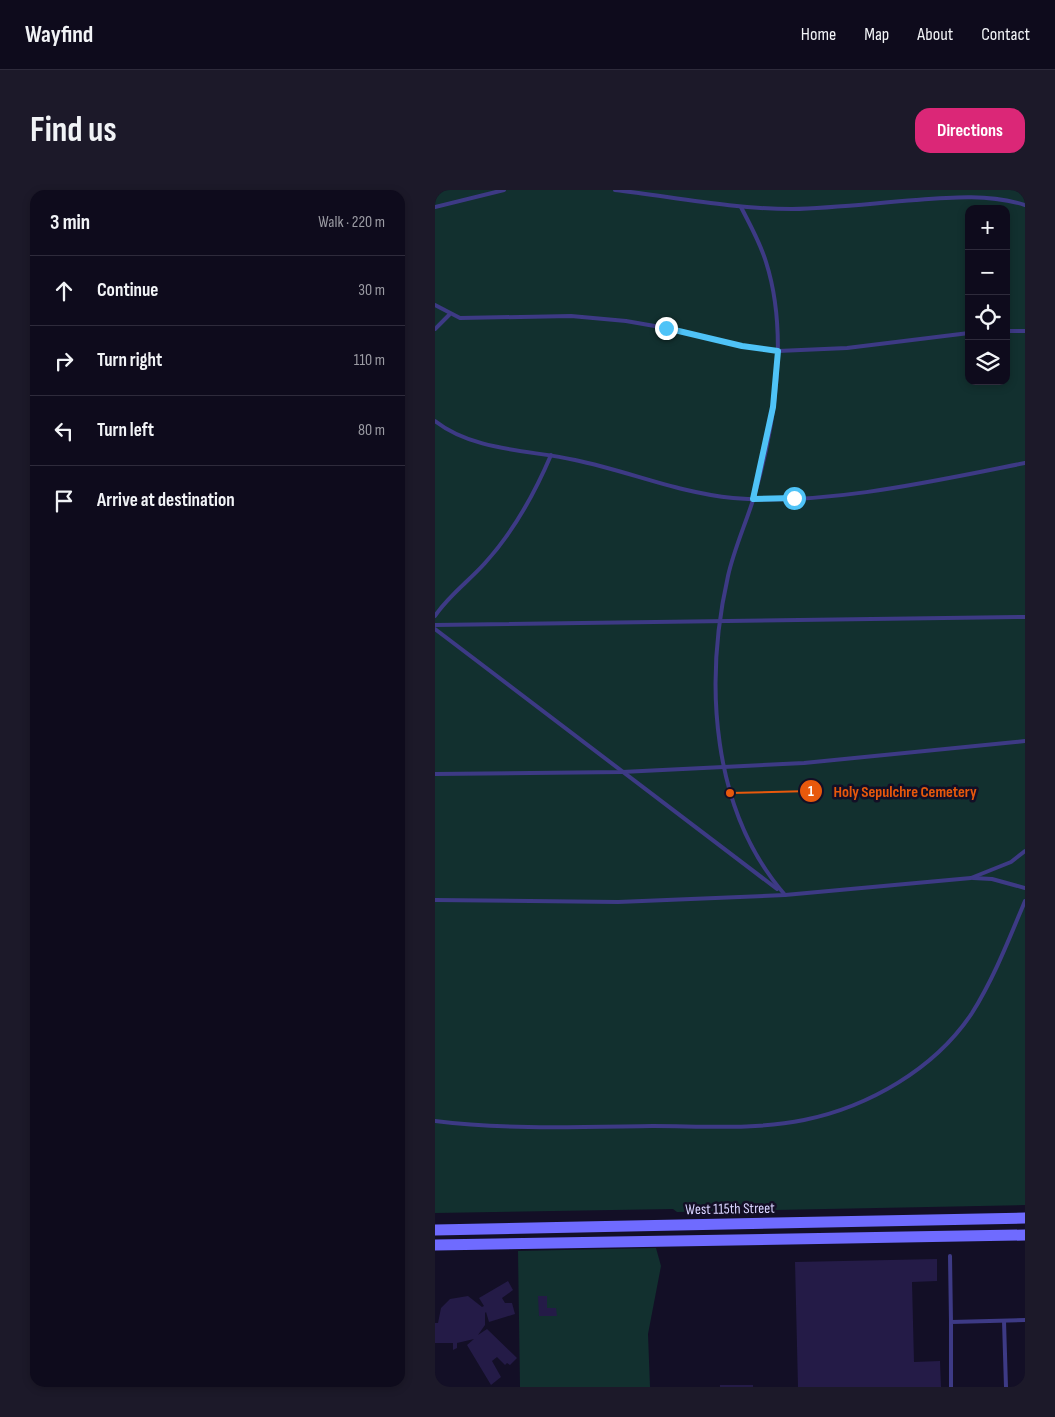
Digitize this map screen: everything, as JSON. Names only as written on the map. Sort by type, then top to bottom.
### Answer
[{"type":"street","name":"West 115th Street","points":[[435,1230],[1025,1218]]},
{"type":"street","name":"West 115th Street","points":[[435,1245],[1025,1235]]},
{"type":"lane","points":[[435,207],[504,190]]},
{"type":"lane","points":[[615,190],[741,207],[821,208],[966,197],[1001,198],[1025,205]]},
{"type":"lane","points":[[741,207],[762,250],[771,277],[778,351],[773,407],[753,499],[731,567],[719,621],[716,698],[724,767],[735,808],[769,877],[785,895]]},
{"type":"lane","points":[[435,305],[449,314],[472,319],[557,316],[607,319],[666,328],[742,346],[778,351],[847,348],[965,333]]},
{"type":"lane","points":[[435,329],[449,314]]},
{"type":"lane","points":[[1010,331],[1025,331]]},
{"type":"lane","points":[[435,420],[464,437],[505,448],[551,455],[691,491],[753,499],[861,492],[929,482],[1025,463]]},
{"type":"lane","points":[[435,616],[445,603],[486,562],[506,537],[530,502],[551,455]]},
{"type":"lane","points":[[435,625],[1025,617]]},
{"type":"lane","points":[[435,629],[785,895]]},
{"type":"lane","points":[[435,774],[623,772],[804,763],[1025,742]]},
{"type":"lane","points":[[971,878],[1005,865],[1025,851]]},
{"type":"lane","points":[[435,900],[627,902],[785,895],[971,878],[992,879],[1025,888]]},
{"type":"lane","points":[[435,1120],[525,1127],[765,1125],[804,1120],[842,1110],[879,1093],[915,1071],[958,1031],[970,1016],[988,986],[1025,901]]},
{"type":"lane","points":[[949,1256],[951,1387]]},
{"type":"lane","points":[[951,1322],[1025,1320]]},
{"type":"lane","points":[[1004,1321],[1006,1387]]},
{"type":"green space","points":[[435,190],[1025,190],[1025,1205],[677,1212],[673,1209],[435,1213]]},
{"type":"green space","points":[[656,1248],[661,1266],[648,1334],[650,1387],[520,1387],[518,1251]]},
{"type":"building","points":[[937,1259],[937,1281],[912,1282],[914,1362],[940,1361],[941,1387],[798,1387],[795,1262]]},
{"type":"building","points":[[508,1281],[513,1290],[502,1298],[505,1303],[512,1303],[515,1314],[489,1322],[486,1312],[485,1325],[478,1335],[487,1329],[517,1358],[510,1365],[507,1363],[505,1365],[497,1357],[492,1361],[501,1377],[491,1385],[467,1345],[474,1339],[457,1343],[457,1348],[453,1350],[453,1343],[435,1343],[435,1323],[438,1323],[441,1308],[450,1299],[468,1296],[482,1307],[484,1306],[479,1298]]},
{"type":"building","points":[[538,1296],[547,1296],[547,1308],[556,1308],[557,1316],[539,1316]]},
{"type":"building","points":[[720,1385],[753,1385],[753,1387],[720,1387]]},
{"type":"place","name":"Holy Sepulchre Cemetery","points":[[730,793]]},
{"type":"route","points":[[666,328],[742,346],[778,351],[773,407],[759,479],[753,499],[794,498]]}]
